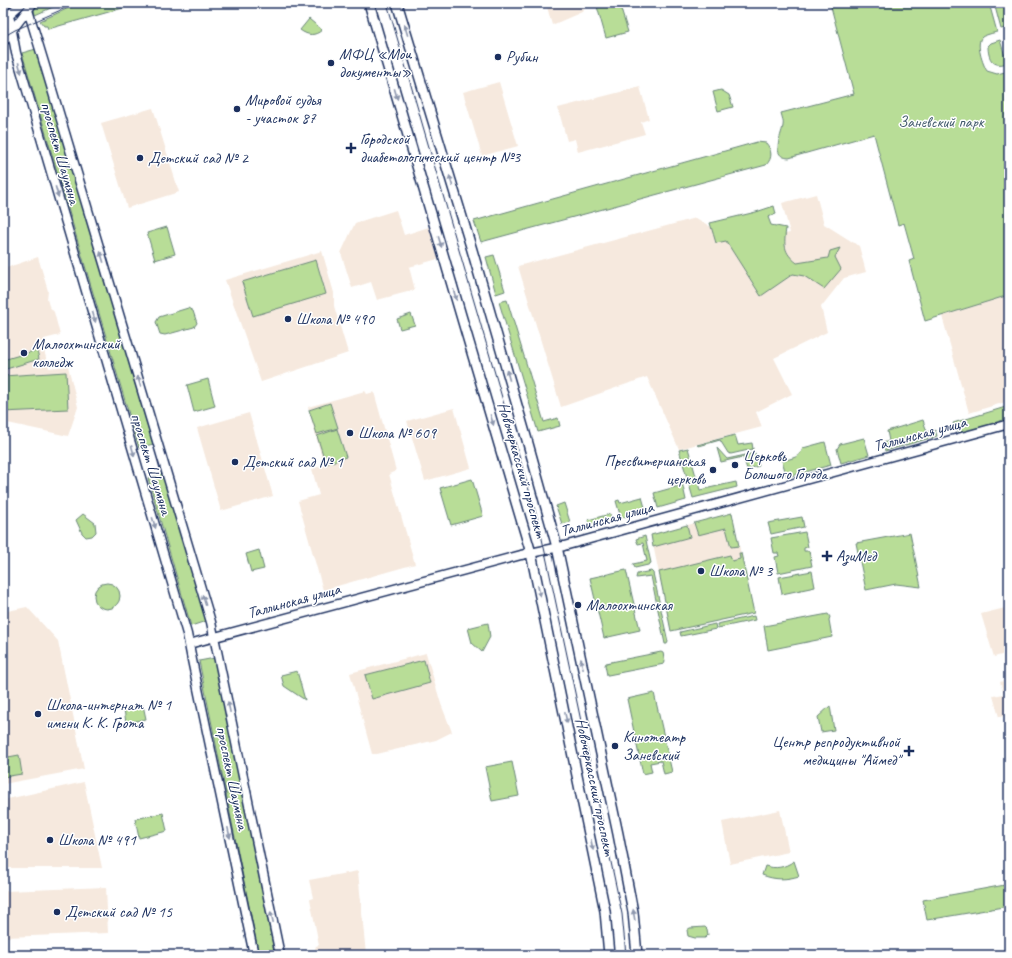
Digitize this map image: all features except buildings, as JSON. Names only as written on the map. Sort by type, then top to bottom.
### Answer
[{"type":"main road","name":"Новочеркасский проспект","points":[[369,3],[531,553],[604,903],[609,955]]},
{"type":"main road","name":"Новочеркасский проспект","points":[[397,3],[528,440],[557,547],[618,834],[635,924],[637,955]]},
{"type":"street","points":[[6,18],[22,3]]},
{"type":"street","points":[[3,42],[34,3]]},
{"type":"street","name":"проспект Шаумяна","points":[[28,10],[211,622],[280,955]]},
{"type":"street","points":[[6,18],[20,20],[35,30]]},
{"type":"street","name":"проспект Шаумяна","points":[[6,18],[12,30],[16,53],[186,628],[254,955]]},
{"type":"street","name":"Таллинская улица","points":[[189,644],[557,547],[1009,424]]},
{"type":"shaded area","points":[[546,3],[586,3],[586,5],[582,12],[552,25]]},
{"type":"shaded area","points":[[499,82],[518,146],[482,156],[463,92]]},
{"type":"shaded area","points":[[640,87],[649,119],[641,122],[645,134],[578,152],[575,139],[567,141],[558,108]]},
{"type":"shaded area","name":"Детский сад № 2","points":[[153,108],[179,192],[127,208],[101,123]]},
{"type":"shaded area","points":[[816,194],[824,224],[859,246],[866,272],[844,278],[821,307],[827,332],[774,358],[792,394],[756,412],[762,427],[679,449],[647,377],[561,407],[518,266],[696,218],[738,243],[790,233],[782,203]]},
{"type":"shaded area","points":[[396,210],[404,235],[429,227],[438,259],[409,267],[415,290],[377,300],[371,282],[352,288],[341,253],[355,223]]},
{"type":"shaded area","name":"Школа № 490","points":[[322,251],[334,293],[334,306],[348,353],[261,382],[225,280]]},
{"type":"shaded area","name":"Малоохтинский колледж","points":[[38,257],[48,291],[47,299],[49,306],[54,312],[60,335],[44,339],[45,343],[43,347],[49,368],[68,366],[78,407],[68,436],[3,422],[3,269]]},
{"type":"shaded area","points":[[1009,295],[1009,401],[969,413],[942,316]]},
{"type":"shaded area","points":[[365,391],[367,394],[374,392],[396,471],[389,474],[415,564],[323,590],[298,501],[319,495],[312,469],[324,465],[308,407]]},
{"type":"shaded area","points":[[454,408],[471,468],[425,481],[407,421]]},
{"type":"shaded area","name":"Детский сад № 1","points":[[249,413],[273,496],[221,511],[197,428]]},
{"type":"shaded area","name":"Школа № 3","points":[[732,513],[754,613],[671,631],[651,535]]},
{"type":"shaded area","name":"Школа-интернат № 1 имени К. К. Грота","points":[[27,607],[58,641],[84,769],[3,784],[3,612]]},
{"type":"shaded area","points":[[1009,607],[1009,653],[994,657],[981,614]]},
{"type":"shaded area","points":[[426,653],[441,704],[452,732],[436,740],[372,754],[350,673]]},
{"type":"shaded area","points":[[1009,680],[1009,715],[999,717],[993,696],[1004,694],[1000,682]]},
{"type":"shaded area","name":"Школа № 491","points":[[84,782],[102,868],[3,868],[3,800]]},
{"type":"shaded area","points":[[780,810],[789,852],[730,864],[722,822]]},
{"type":"shaded area","points":[[358,871],[366,955],[316,955],[315,949],[316,946],[319,945],[310,899],[313,898],[309,880]]},
{"type":"shaded area","name":"Детский сад № 15","points":[[106,887],[108,933],[6,937],[6,891]]},
{"type":"green space","points":[[39,3],[62,3],[35,15],[34,8]]},
{"type":"green space","points":[[80,3],[141,3],[48,29],[47,26],[44,26],[40,21]]},
{"type":"green space","points":[[596,3],[619,3],[628,32],[606,38]]},
{"type":"green space","name":"Заневский парк","points":[[830,3],[989,3],[997,32],[983,36],[980,40],[979,49],[987,71],[997,74],[1009,71],[1009,295],[925,321],[909,261],[914,259],[904,223],[898,225],[874,134],[789,158],[783,157],[780,154],[778,146],[783,124],[781,113],[854,94]]},
{"type":"green space","points":[[994,3],[1006,3],[1009,27],[1001,29]]},
{"type":"green space","points":[[309,19],[322,30],[311,34],[300,30]]},
{"type":"green space","points":[[1000,40],[1007,63],[998,64],[990,58],[988,46],[991,43]]},
{"type":"green space","points":[[36,49],[153,444],[139,448],[22,53]]},
{"type":"green space","points":[[721,90],[729,95],[733,107],[718,111],[713,92]]},
{"type":"green space","points":[[757,142],[766,143],[770,148],[771,157],[766,165],[481,242],[474,221]]},
{"type":"green space","points":[[774,206],[776,214],[768,217],[771,225],[786,228],[785,244],[787,252],[797,263],[828,258],[830,251],[840,248],[835,257],[841,269],[824,289],[804,276],[793,274],[761,296],[726,241],[716,243],[710,223]]},
{"type":"green space","points":[[167,227],[175,254],[155,260],[147,233]]},
{"type":"green space","points":[[494,255],[505,291],[496,294],[486,257]]},
{"type":"green space","points":[[316,260],[326,294],[253,316],[242,282]]},
{"type":"green space","points":[[507,300],[544,422],[558,418],[560,426],[538,432],[499,302]]},
{"type":"green space","points":[[188,308],[193,311],[197,323],[194,327],[165,335],[160,334],[156,322],[159,317]]},
{"type":"green space","points":[[411,314],[415,325],[400,329],[397,319]]},
{"type":"green space","points":[[37,350],[39,359],[3,370],[3,360]]},
{"type":"green space","points":[[66,372],[68,409],[3,412],[3,376]]},
{"type":"green space","points":[[208,379],[215,406],[194,412],[187,385]]},
{"type":"green space","points":[[330,403],[338,428],[317,434],[309,410]]},
{"type":"green space","points":[[1009,406],[1009,420],[964,432],[957,430],[953,423]]},
{"type":"green space","points":[[923,420],[927,432],[935,430],[937,436],[885,451],[883,443],[889,441],[887,431]]},
{"type":"green space","points":[[337,429],[346,457],[326,464],[317,436]]},
{"type":"green space","points":[[735,435],[738,445],[752,443],[753,449],[731,454],[728,453],[720,440],[699,446],[697,445]]},
{"type":"green space","points":[[864,438],[869,455],[841,463],[837,449],[840,444]]},
{"type":"green space","points":[[825,442],[831,465],[787,477],[782,461],[798,456],[803,448]]},
{"type":"green space","points":[[688,448],[700,490],[736,482],[737,487],[693,498],[679,450]]},
{"type":"green space","points":[[717,448],[727,459],[755,453],[759,466],[747,469],[743,457],[721,462]]},
{"type":"green space","points":[[162,473],[206,621],[191,626],[148,478]]},
{"type":"green space","points":[[472,479],[483,516],[451,525],[440,488]]},
{"type":"green space","points":[[682,482],[686,500],[658,508],[654,493],[679,486],[679,483]]},
{"type":"green space","points":[[642,497],[646,511],[621,518],[616,501],[619,500],[620,503]]},
{"type":"green space","points":[[564,503],[570,522],[562,524],[556,506]]},
{"type":"green space","points":[[732,513],[739,546],[731,547],[726,528],[698,535],[694,523]]},
{"type":"green space","points":[[83,514],[95,523],[96,532],[92,536],[86,537],[82,533],[76,520]]},
{"type":"green space","points":[[610,514],[612,522],[591,528],[588,520]]},
{"type":"green space","points":[[802,517],[804,527],[771,534],[768,523]]},
{"type":"green space","points":[[687,525],[690,537],[653,547],[651,535]]},
{"type":"green space","points":[[805,532],[808,547],[804,548],[804,551],[809,551],[812,566],[778,573],[775,557],[779,556],[778,553],[774,553],[771,538]]},
{"type":"green space","points":[[910,533],[921,587],[896,584],[866,590],[856,543]]},
{"type":"green space","points":[[645,536],[651,563],[635,568],[633,564],[647,561],[643,543],[638,544],[636,539]]},
{"type":"green space","points":[[259,550],[264,569],[251,572],[246,554]]},
{"type":"green space","name":"Школа № 3","points":[[739,553],[741,553],[754,613],[671,631],[659,572],[730,555],[732,561],[740,559]]},
{"type":"green space","points":[[626,570],[640,630],[604,638],[590,578]]},
{"type":"green space","points":[[651,571],[653,573],[668,642],[667,644],[665,644],[651,576],[636,578],[637,574]]},
{"type":"green space","points":[[812,571],[815,587],[782,594],[779,577]]},
{"type":"green space","points":[[107,583],[116,587],[120,596],[116,605],[107,609],[98,605],[94,596],[98,587]]},
{"type":"green space","points":[[828,614],[830,617],[829,620],[832,637],[768,650],[764,626]]},
{"type":"green space","points":[[754,616],[755,620],[718,628],[717,624]]},
{"type":"green space","points":[[488,623],[490,637],[482,652],[472,643],[468,628]]},
{"type":"green space","points":[[715,624],[716,629],[681,636],[680,632]]},
{"type":"green space","points":[[661,652],[663,653],[664,664],[607,675],[606,663]]},
{"type":"green space","points":[[215,658],[275,955],[259,955],[199,661]]},
{"type":"green space","points":[[424,660],[430,683],[372,699],[365,675]]},
{"type":"green space","points":[[297,671],[305,700],[284,686],[281,675]]},
{"type":"green space","points":[[654,693],[672,772],[664,774],[661,761],[650,763],[652,772],[643,774],[627,699]]},
{"type":"green space","points":[[143,705],[146,719],[126,723],[124,709]]},
{"type":"green space","points":[[830,706],[834,730],[821,732],[818,717]]},
{"type":"green space","points":[[19,755],[22,774],[3,777],[3,758]]},
{"type":"green space","points":[[512,762],[519,796],[492,801],[485,767]]},
{"type":"green space","points":[[163,813],[167,831],[139,838],[135,819]]},
{"type":"green space","points":[[794,861],[799,876],[780,879],[762,875],[765,866],[780,867]]},
{"type":"green space","points":[[1005,885],[1009,906],[927,920],[923,900]]},
{"type":"green space","points":[[705,927],[708,935],[705,938],[688,936],[687,930],[690,928]]},
{"type":"tram line","points":[[3,37],[15,30],[77,3]]},
{"type":"tram line","points":[[387,3],[538,521],[622,914],[626,955]]},
{"type":"place","name":"Рубин","points":[[498,57]]},
{"type":"place","name":"МФЦ «Мои документы»","points":[[331,63]]},
{"type":"place","name":"Мировой судья - участок 87","points":[[237,109]]},
{"type":"place","name":"Городской диабетологический центр №3","points":[[351,148]]},
{"type":"place","name":"Детский сад № 2","points":[[140,158]]},
{"type":"place","name":"Школа № 490","points":[[288,319]]},
{"type":"place","name":"Малоохтинский колледж","points":[[24,353]]},
{"type":"place","name":"Школа № 609","points":[[350,433]]},
{"type":"place","name":"Детский сад № 1","points":[[235,462]]},
{"type":"place","name":"Церковь Большого Города","points":[[735,465]]},
{"type":"place","name":"Пресвитерианская церковь","points":[[713,470]]},
{"type":"place","name":"АзиМед","points":[[827,556]]},
{"type":"place","name":"Школа № 3","points":[[701,571]]},
{"type":"place","name":"Малоохтинская","points":[[578,605]]},
{"type":"place","name":"Школа-интернат № 1 имени К. К. Грота","points":[[38,714]]},
{"type":"place","name":"Кинотеатр Заневский","points":[[615,746]]},
{"type":"place","name":"Центр репродуктивной медицины \"Аймед\"","points":[[909,751]]},
{"type":"place","name":"Школа № 491","points":[[50,840]]},
{"type":"place","name":"Детский сад № 15","points":[[57,912]]}]
